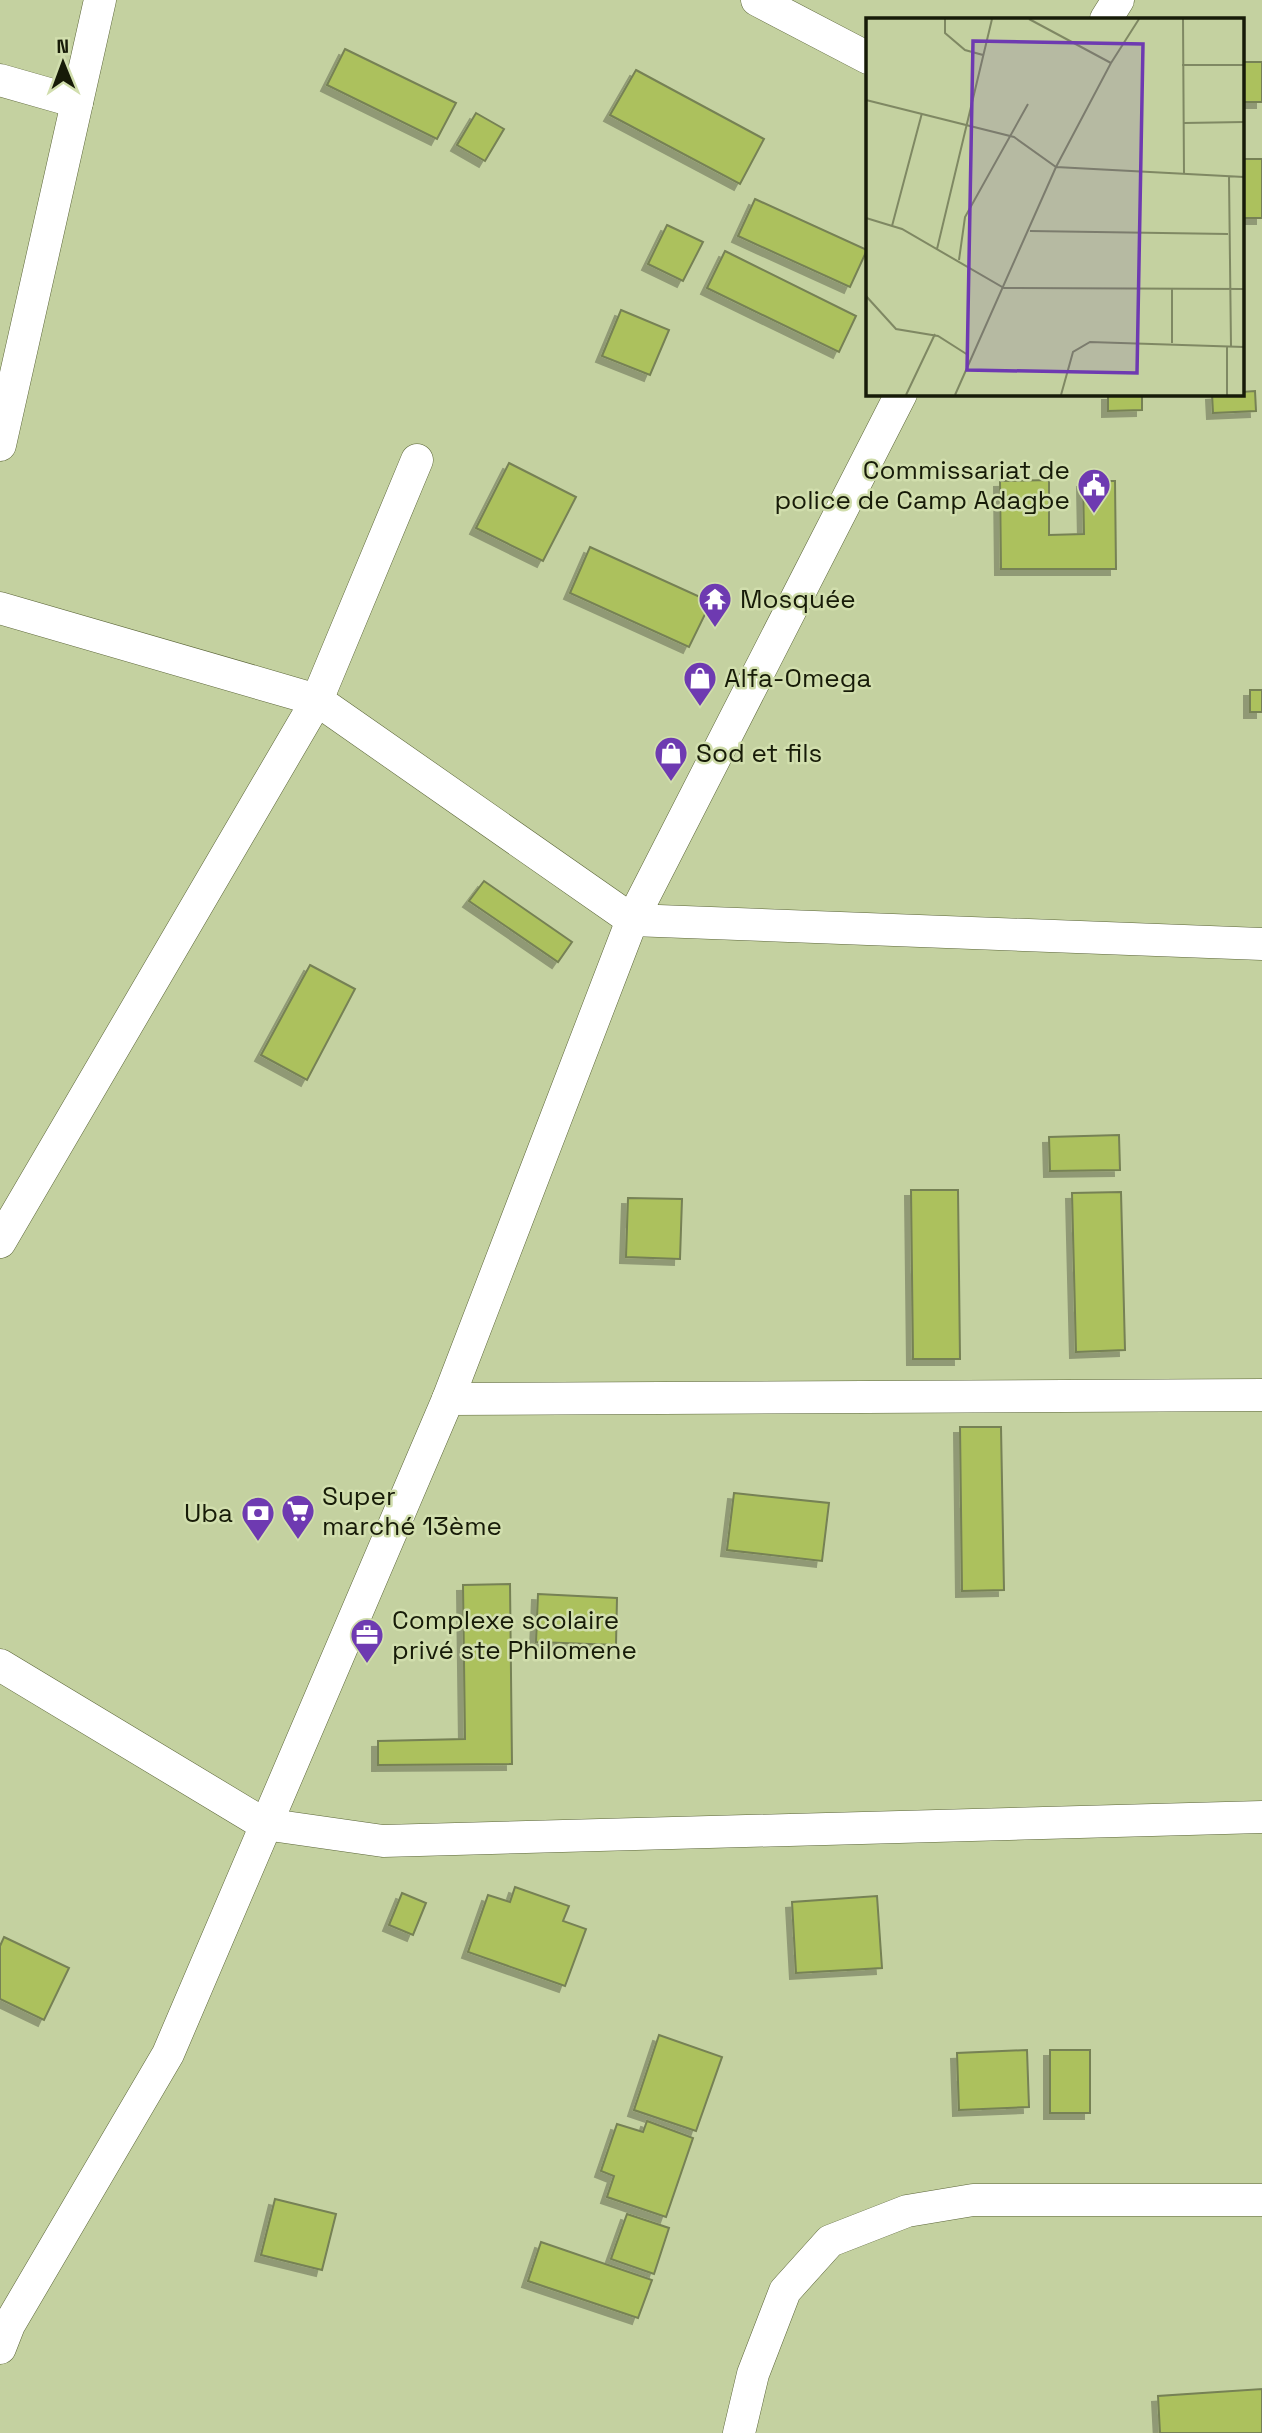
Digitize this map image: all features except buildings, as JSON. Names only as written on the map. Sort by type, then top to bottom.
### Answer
[{"type":"street","points":[[0,445],[100,0]]},
{"type":"street","points":[[757,0],[866,57]]},
{"type":"street","points":[[1107,18],[1118,0]]},
{"type":"street","points":[[0,80],[77,102]]},
{"type":"street","points":[[3,2331],[168,2054],[264,1824],[448,1399],[632,920],[900,396]]},
{"type":"street","points":[[0,1242],[317,700],[417,460]]},
{"type":"street","points":[[0,608],[317,700],[632,920],[1262,944]]},
{"type":"street","points":[[448,1399],[1262,1395]]},
{"type":"street","points":[[0,1665],[264,1824],[383,1841],[1262,1817]]},
{"type":"street","points":[[739,2433],[753,2374],[785,2291],[830,2241],[907,2211],[973,2200],[1262,2200]]},
{"type":"place","name":"Commissariat de police de Camp Adagbe","points":[[1094,515]]},
{"type":"place","name":"Mosquée","points":[[715,629]]},
{"type":"place","name":"Alfa-Omega","points":[[700,708]]},
{"type":"place","name":"Sod et fils","points":[[671,783]]},
{"type":"place","name":"Super marché 13ème","points":[[298,1541]]},
{"type":"place","name":"Uba","points":[[258,1543]]},
{"type":"place","name":"Complexe scolaire privé ste Philomene","points":[[367,1665]]}]
